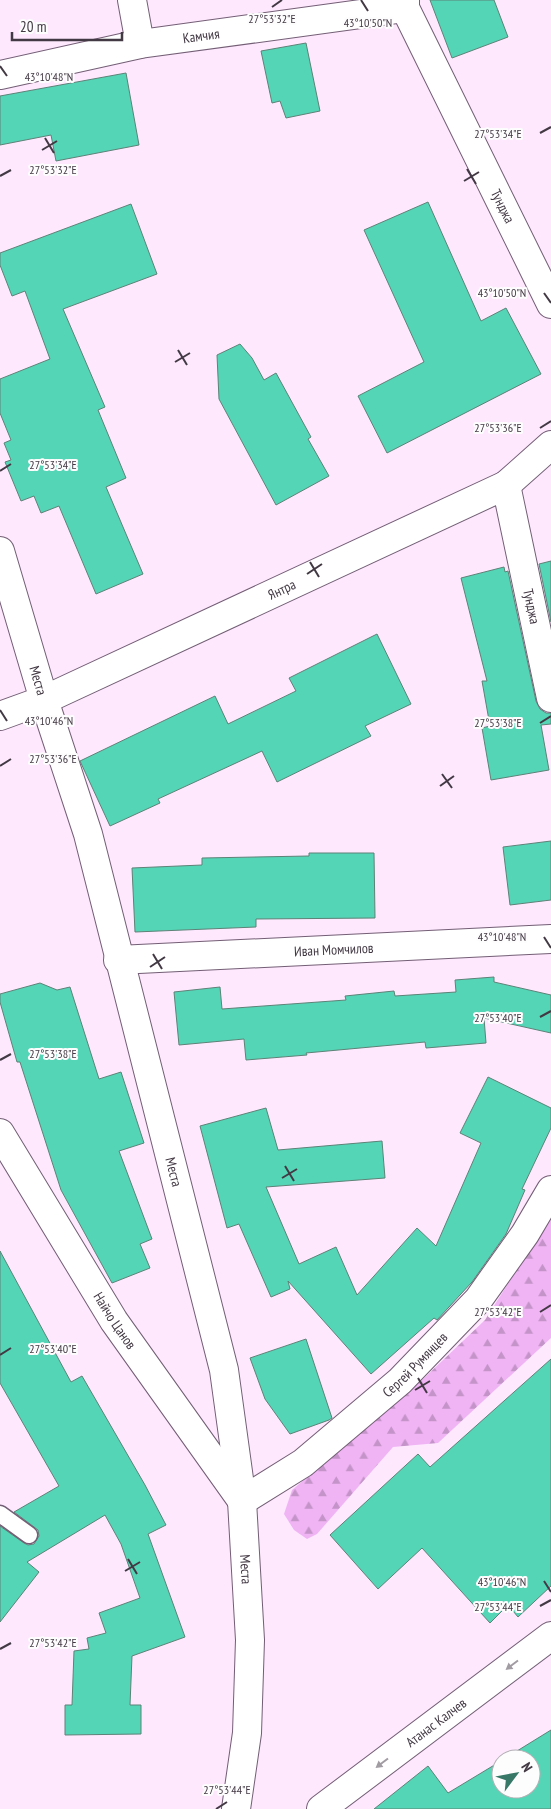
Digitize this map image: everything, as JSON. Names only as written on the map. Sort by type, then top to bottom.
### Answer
[{"type":"street","points":[[132,0],[140,44]]},
{"type":"street","name":"Камчия","points":[[0,75],[140,44],[405,4]]},
{"type":"street","name":"Тунджа","points":[[405,4],[551,304]]},
{"type":"street","name":"Янтра","points":[[0,716],[44,700],[506,485],[551,445]]},
{"type":"street","name":"Тунджа","points":[[506,485],[551,698]]},
{"type":"street","name":"Места","points":[[0,550],[44,700],[88,834],[118,960],[224,1370],[242,1501],[250,1640],[246,1734],[236,1809]]},
{"type":"street","name":"Иван Момчилов","points":[[118,960],[551,938]]},
{"type":"street","name":"Найчо Цанов","points":[[0,1133],[114,1321],[242,1501]]},
{"type":"street","name":"Сергей Румянцев","points":[[242,1501],[302,1462],[400,1381],[478,1300],[525,1234],[551,1190]]},
{"type":"street","name":"Атанас Калчев","points":[[322,1809],[551,1636]]},
{"type":"lane","points":[[0,1514],[29,1535]]},
{"type":"green space","points":[[551,1216],[551,1338],[438,1443],[393,1447],[317,1534],[307,1539],[294,1530],[284,1514],[292,1490],[420,1382],[485,1320]]},
{"type":"building","points":[[430,0],[494,0],[508,37],[452,58]]},
{"type":"building","points":[[306,43],[320,111],[286,118],[280,101],[272,103],[261,51]]},
{"type":"building","points":[[126,73],[139,145],[56,161],[51,135],[0,145],[0,96]]},
{"type":"building","points":[[428,202],[481,321],[506,308],[541,374],[387,453],[358,396],[424,362],[364,230]]},
{"type":"building","points":[[131,204],[157,274],[63,309],[105,407],[98,410],[126,478],[106,487],[143,574],[96,594],[59,506],[41,513],[34,496],[21,501],[5,462],[11,460],[4,443],[11,440],[0,413],[0,379],[50,359],[25,291],[12,296],[0,265],[0,253]]},
{"type":"building","points":[[240,344],[252,358],[264,380],[276,373],[311,437],[308,439],[329,476],[276,505],[219,399],[217,355]]},
{"type":"building","points":[[551,561],[551,622],[539,564]]},
{"type":"building","points":[[504,567],[505,572],[508,571],[536,701],[540,709],[546,713],[551,713],[551,724],[541,725],[549,770],[491,780],[482,728],[490,726],[482,681],[487,681],[461,578]]},
{"type":"building","points":[[377,634],[411,704],[365,726],[371,736],[277,782],[262,751],[158,799],[160,803],[110,826],[80,761],[215,696],[228,724],[296,691],[289,678]]},
{"type":"building","points":[[551,841],[551,900],[510,905],[503,847]]},
{"type":"building","points":[[309,853],[374,853],[375,918],[256,919],[256,927],[135,932],[132,868],[202,865],[202,858],[309,856]]},
{"type":"building","points":[[494,977],[494,982],[551,995],[551,1033],[484,1018],[486,1043],[426,1048],[425,1042],[246,1060],[244,1039],[179,1045],[174,992],[220,987],[222,1009],[346,1000],[345,996],[394,991],[395,996],[456,992],[455,980]]},
{"type":"building","points":[[40,983],[57,990],[70,987],[99,1079],[121,1072],[144,1143],[119,1151],[152,1239],[140,1244],[150,1268],[112,1283],[61,1190],[20,1062],[17,1062],[0,1002],[0,994]]},
{"type":"building","points":[[488,1077],[551,1108],[551,1128],[522,1189],[525,1190],[506,1234],[472,1282],[437,1320],[434,1318],[371,1374],[288,1281],[290,1289],[271,1297],[239,1224],[227,1228],[200,1126],[266,1108],[278,1150],[382,1141],[385,1178],[266,1187],[299,1264],[336,1247],[357,1295],[417,1228],[436,1246],[481,1143],[460,1133]]},
{"type":"building","points":[[0,1251],[71,1382],[82,1376],[166,1525],[148,1534],[185,1637],[132,1656],[130,1705],[141,1705],[141,1734],[65,1735],[65,1705],[72,1705],[74,1651],[89,1649],[87,1638],[106,1633],[99,1613],[140,1598],[121,1544],[105,1515],[27,1562],[39,1572],[0,1622],[0,1526],[24,1543],[28,1545],[34,1544],[39,1536],[38,1530],[14,1512],[59,1486],[0,1383]]},
{"type":"building","points":[[306,1339],[332,1418],[290,1434],[265,1399],[250,1358]]},
{"type":"building","points":[[551,1359],[551,1586],[518,1617],[508,1605],[490,1623],[422,1548],[378,1589],[330,1535],[418,1454],[430,1467]]},
{"type":"building","points":[[551,1730],[551,1809],[374,1809],[428,1766],[448,1793],[491,1767],[491,1799],[541,1799],[541,1749],[520,1749]]}]
